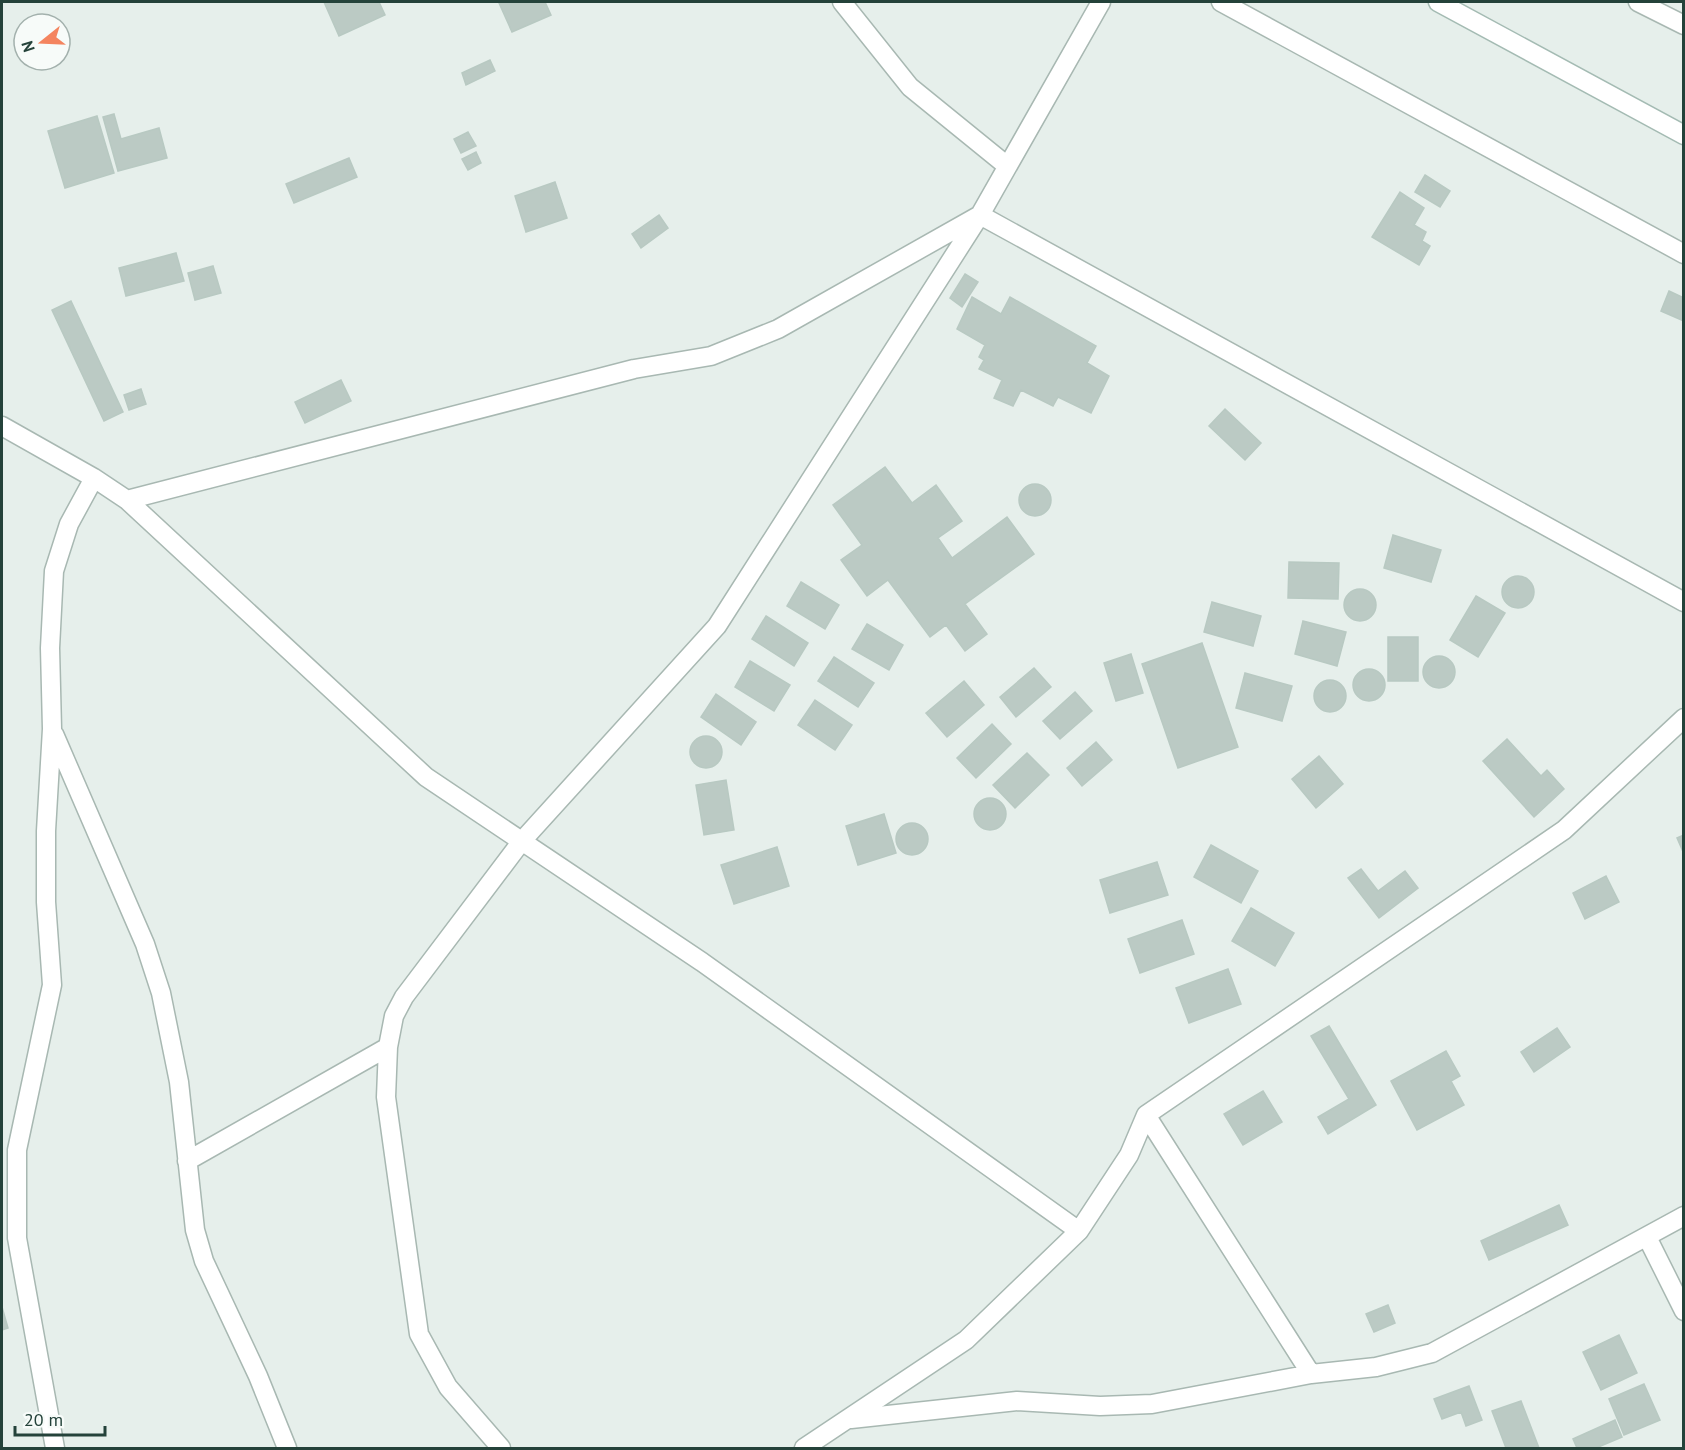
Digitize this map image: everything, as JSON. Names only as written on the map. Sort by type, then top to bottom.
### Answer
[{"type":"street","points":[[842,2],[910,87],[1006,165]]},
{"type":"street","points":[[501,1449],[448,1387],[419,1334],[386,1097],[388,1047],[394,1016],[404,997],[520,842],[717,626],[980,215],[1006,165],[1101,2]]},
{"type":"street","points":[[1221,2],[1683,254]]},
{"type":"street","points":[[1438,2],[1683,135]]},
{"type":"street","points":[[1638,2],[1683,24]]},
{"type":"street","points":[[127,500],[634,369],[711,356],[778,328],[818,308],[980,215]]},
{"type":"street","points":[[980,215],[1683,602]]},
{"type":"street","points":[[2,426],[94,478],[127,500],[426,777],[702,962],[1079,1231]]},
{"type":"street","points":[[55,1449],[17,1238],[17,1150],[51,985],[46,902],[46,831],[52,729],[50,648],[54,571],[69,524],[94,478]]},
{"type":"street","points":[[804,1449],[966,1340],[1079,1231],[1129,1155],[1146,1116],[1564,830],[1683,718]]},
{"type":"street","points":[[52,729],[145,944],[161,993],[179,1082],[195,1230],[204,1261],[258,1376],[287,1449]]},
{"type":"street","points":[[188,1161],[388,1047]]},
{"type":"street","points":[[1146,1116],[1311,1374]]},
{"type":"street","points":[[850,1419],[1017,1401],[1100,1406],[1152,1404],[1311,1374],[1376,1367],[1432,1353],[1683,1216]]},
{"type":"street","points":[[1647,1237],[1683,1311]]},
{"type":"building","points":[[324,2],[379,2],[385,15],[339,36]]},
{"type":"building","points":[[545,2],[551,15],[512,32],[499,3]]},
{"type":"building","points":[[490,60],[495,71],[466,85],[462,73]]},
{"type":"building","points":[[114,114],[121,139],[159,128],[167,158],[118,171],[103,117]]},
{"type":"building","points":[[97,116],[114,173],[65,188],[48,131]]},
{"type":"building","points":[[468,132],[476,146],[461,153],[454,139]]},
{"type":"building","points":[[476,152],[481,163],[468,170],[462,159]]},
{"type":"building","points":[[349,158],[357,177],[294,203],[286,184]]},
{"type":"building","points":[[1425,175],[1450,191],[1440,207],[1415,192]]},
{"type":"building","points":[[555,182],[567,218],[526,232],[515,196]]},
{"type":"building","points":[[1400,192],[1424,208],[1414,225],[1426,232],[1422,241],[1430,246],[1419,265],[1372,237]]},
{"type":"building","points":[[659,215],[668,228],[641,248],[632,234]]},
{"type":"building","points":[[176,253],[184,281],[126,296],[119,268]]},
{"type":"building","points":[[213,266],[221,293],[195,300],[188,273]]},
{"type":"building","points":[[965,274],[978,282],[962,307],[950,298]]},
{"type":"building","points":[[1669,291],[1684,298],[1684,321],[1661,311]]},
{"type":"building","points":[[972,297],[1001,314],[1010,297],[1096,346],[1087,363],[1109,376],[1091,413],[1058,397],[1053,406],[1021,390],[1013,406],[994,398],[1002,380],[979,369],[984,360],[979,357],[985,345],[957,329]]},
{"type":"building","points":[[71,301],[123,412],[104,421],[52,310]]},
{"type":"building","points":[[341,380],[351,401],[305,423],[295,402]]},
{"type":"building","points":[[141,389],[146,404],[129,410],[124,395]]},
{"type":"building","points":[[1225,409],[1261,443],[1245,460],[1209,426]]},
{"type":"building","points":[[885,467],[912,503],[936,485],[962,521],[938,538],[952,558],[1007,517],[1034,554],[965,604],[987,634],[965,651],[946,625],[930,637],[888,580],[867,596],[841,560],[862,545],[833,505]]},
{"type":"building","points":[[1035,484],[1047,488],[1051,500],[1047,512],[1035,516],[1023,512],[1019,500],[1023,488]]},
{"type":"building","points":[[1393,535],[1441,550],[1431,582],[1384,568]]},
{"type":"building","points":[[1289,562],[1339,563],[1338,599],[1288,598]]},
{"type":"building","points":[[1518,576],[1530,580],[1534,592],[1530,604],[1518,608],[1506,604],[1502,592],[1506,580]]},
{"type":"building","points":[[801,582],[839,605],[825,629],[787,606]]},
{"type":"building","points":[[1360,589],[1372,593],[1376,605],[1372,617],[1360,621],[1348,617],[1344,605],[1348,593]]},
{"type":"building","points":[[1476,596],[1505,613],[1478,657],[1450,640]]},
{"type":"building","points":[[1212,602],[1261,616],[1253,646],[1204,632]]},
{"type":"building","points":[[766,616],[808,643],[794,666],[752,639]]},
{"type":"building","points":[[1303,621],[1346,632],[1337,666],[1295,654]]},
{"type":"building","points":[[867,624],[903,645],[889,670],[852,649]]},
{"type":"building","points":[[1388,637],[1418,637],[1418,681],[1388,681]]},
{"type":"building","points":[[1202,643],[1238,747],[1178,768],[1142,664]]},
{"type":"building","points":[[1131,654],[1143,693],[1116,701],[1104,663]]},
{"type":"building","points":[[1439,656],[1451,660],[1455,672],[1451,684],[1439,688],[1427,684],[1423,672],[1427,660]]},
{"type":"building","points":[[834,657],[874,683],[858,707],[818,681]]},
{"type":"building","points":[[750,661],[790,685],[774,711],[735,687]]},
{"type":"building","points":[[1034,668],[1051,687],[1016,717],[1000,697]]},
{"type":"building","points":[[1369,669],[1381,673],[1385,685],[1381,697],[1369,701],[1357,697],[1353,685],[1357,673]]},
{"type":"building","points":[[1245,673],[1292,686],[1282,721],[1236,708]]},
{"type":"building","points":[[1330,680],[1342,684],[1346,696],[1342,708],[1330,712],[1318,708],[1314,696],[1318,684]]},
{"type":"building","points":[[964,681],[984,705],[947,737],[926,713]]},
{"type":"building","points":[[1075,692],[1092,711],[1060,739],[1043,721]]},
{"type":"building","points":[[716,694],[756,722],[741,745],[701,717]]},
{"type":"building","points":[[815,700],[852,725],[835,750],[798,725]]},
{"type":"building","points":[[992,724],[1011,744],[976,778],[957,758]]},
{"type":"building","points":[[706,736],[718,740],[722,752],[718,764],[706,768],[694,764],[690,752],[694,740]]},
{"type":"building","points":[[1507,739],[1541,776],[1547,770],[1564,789],[1534,817],[1483,761]]},
{"type":"building","points":[[1096,742],[1112,760],[1082,786],[1067,768]]},
{"type":"building","points":[[1027,753],[1049,775],[1015,808],[993,785]]},
{"type":"building","points":[[1319,756],[1343,784],[1316,808],[1292,779]]},
{"type":"building","points":[[726,780],[734,830],[704,835],[696,785]]},
{"type":"building","points":[[990,798],[1002,802],[1006,814],[1002,826],[990,830],[978,826],[974,814],[978,802]]},
{"type":"building","points":[[884,814],[896,853],[858,865],[846,826]]},
{"type":"building","points":[[912,823],[924,827],[928,839],[924,851],[912,855],[900,851],[896,839],[900,827]]},
{"type":"building","points":[[1684,835],[1684,854],[1677,838]]},
{"type":"building","points":[[1211,845],[1258,871],[1241,903],[1194,877]]},
{"type":"building","points":[[777,847],[789,886],[734,904],[721,865]]},
{"type":"building","points":[[1157,862],[1168,895],[1110,913],[1100,880]]},
{"type":"building","points":[[1361,869],[1378,891],[1405,871],[1418,888],[1379,918],[1348,878]]},
{"type":"building","points":[[1606,876],[1619,902],[1585,919],[1573,893]]},
{"type":"building","points":[[1251,908],[1294,933],[1275,966],[1232,941]]},
{"type":"building","points":[[1182,920],[1194,954],[1140,973],[1128,939]]},
{"type":"building","points":[[1228,969],[1241,1004],[1189,1023],[1176,988]]},
{"type":"building","points":[[1329,1026],[1376,1105],[1328,1134],[1318,1117],[1349,1099],[1311,1036]]},
{"type":"building","points":[[1557,1028],[1570,1047],[1534,1072],[1521,1052]]},
{"type":"building","points":[[1446,1051],[1460,1076],[1451,1081],[1464,1105],[1417,1130],[1391,1081]]},
{"type":"building","points":[[1263,1091],[1282,1122],[1243,1145],[1224,1114]]},
{"type":"building","points":[[1559,1205],[1568,1225],[1489,1260],[1481,1241]]},
{"type":"building","points":[[1388,1305],[1395,1323],[1374,1332],[1366,1314]]},
{"type":"building","points":[[2,1307],[8,1328],[2,1330]]},
{"type":"building","points":[[1619,1335],[1637,1373],[1601,1390],[1583,1352]]},
{"type":"building","points":[[1644,1384],[1660,1420],[1624,1435],[1609,1399]]},
{"type":"building","points":[[1469,1386],[1482,1420],[1466,1426],[1461,1412],[1442,1419],[1434,1399]]},
{"type":"building","points":[[1521,1401],[1539,1448],[1506,1448],[1492,1411]]},
{"type":"building","points":[[1615,1420],[1622,1437],[1596,1448],[1577,1448],[1573,1439]]}]
